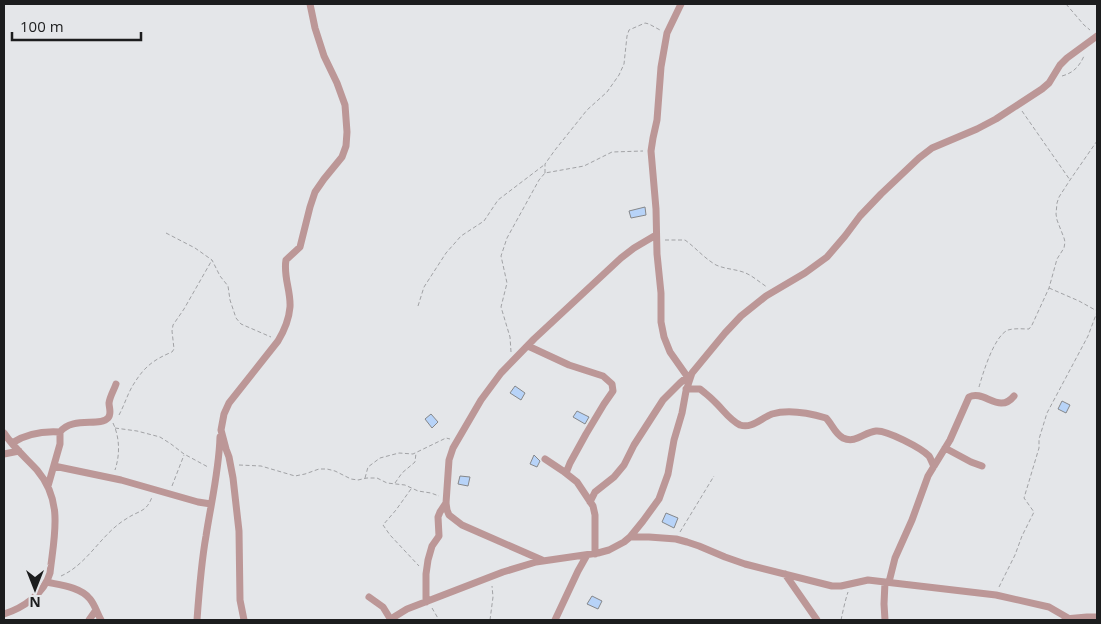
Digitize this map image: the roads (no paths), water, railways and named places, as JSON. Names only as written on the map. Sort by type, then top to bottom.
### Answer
[{"type":"street","points":[[197,620],[200,576],[218,472],[224,414],[229,403],[283,333],[290,307],[285,272],[286,260],[300,247],[315,192],[342,157],[346,146],[345,105],[337,82],[324,56],[310,4]]},
{"type":"street","points":[[681,4],[667,32],[657,120],[651,151],[661,293],[661,322],[670,352],[688,378]]},
{"type":"street","points":[[590,502],[594,492],[614,477],[624,465],[634,445],[663,400],[675,387],[688,378],[741,316],[766,296],[805,273],[827,257],[867,209],[919,158],[932,148],[996,119],[1042,89],[1052,80],[1060,65],[1067,58],[1097,36]]},
{"type":"street","points":[[543,561],[462,525],[449,515],[446,504],[449,460],[452,448],[481,400],[501,373],[621,258],[634,248],[656,237]]},
{"type":"street","points":[[528,346],[570,366],[603,376],[612,384],[613,391],[586,434],[566,473]]},
{"type":"street","points":[[369,597],[383,607],[390,620],[406,609],[503,572],[543,561],[595,554],[617,546],[630,536],[652,509],[662,492],[682,413],[688,378]]},
{"type":"street","points":[[12,443],[20,438],[45,432],[60,432],[67,426],[113,417],[109,402],[116,384]]},
{"type":"street","points":[[686,389],[700,390],[705,393],[730,418],[742,426],[748,426],[771,414],[801,412],[826,418],[842,438],[850,440],[878,430],[884,431],[921,450],[930,457],[934,466]]},
{"type":"street","points":[[886,620],[884,604],[886,582],[928,476],[956,428],[969,397],[976,395],[1005,403],[1014,396]]},
{"type":"street","points":[[221,430],[222,439],[231,465],[239,530],[240,600],[244,620]]},
{"type":"street","points":[[48,486],[60,444],[60,432]]},
{"type":"street","points":[[4,433],[38,471],[48,486],[55,516],[50,573],[47,581],[28,602],[4,614]]},
{"type":"street","points":[[945,448],[982,466]]},
{"type":"street","points":[[4,454],[19,451]]},
{"type":"street","points":[[545,459],[577,482],[590,502],[595,514],[595,554]]},
{"type":"street","points":[[54,466],[113,478],[211,504]]},
{"type":"street","points":[[428,601],[426,574],[430,551],[439,536],[438,517],[446,504]]},
{"type":"street","points":[[630,536],[676,539],[738,562],[832,586],[868,580],[886,582],[996,595],[1049,607],[1066,619],[1097,617]]},
{"type":"street","points":[[555,620],[587,555]]},
{"type":"street","points":[[784,574],[818,620]]},
{"type":"street","points":[[47,581],[84,592],[90,598],[101,620]]},
{"type":"street","points":[[89,620],[96,610]]}]
